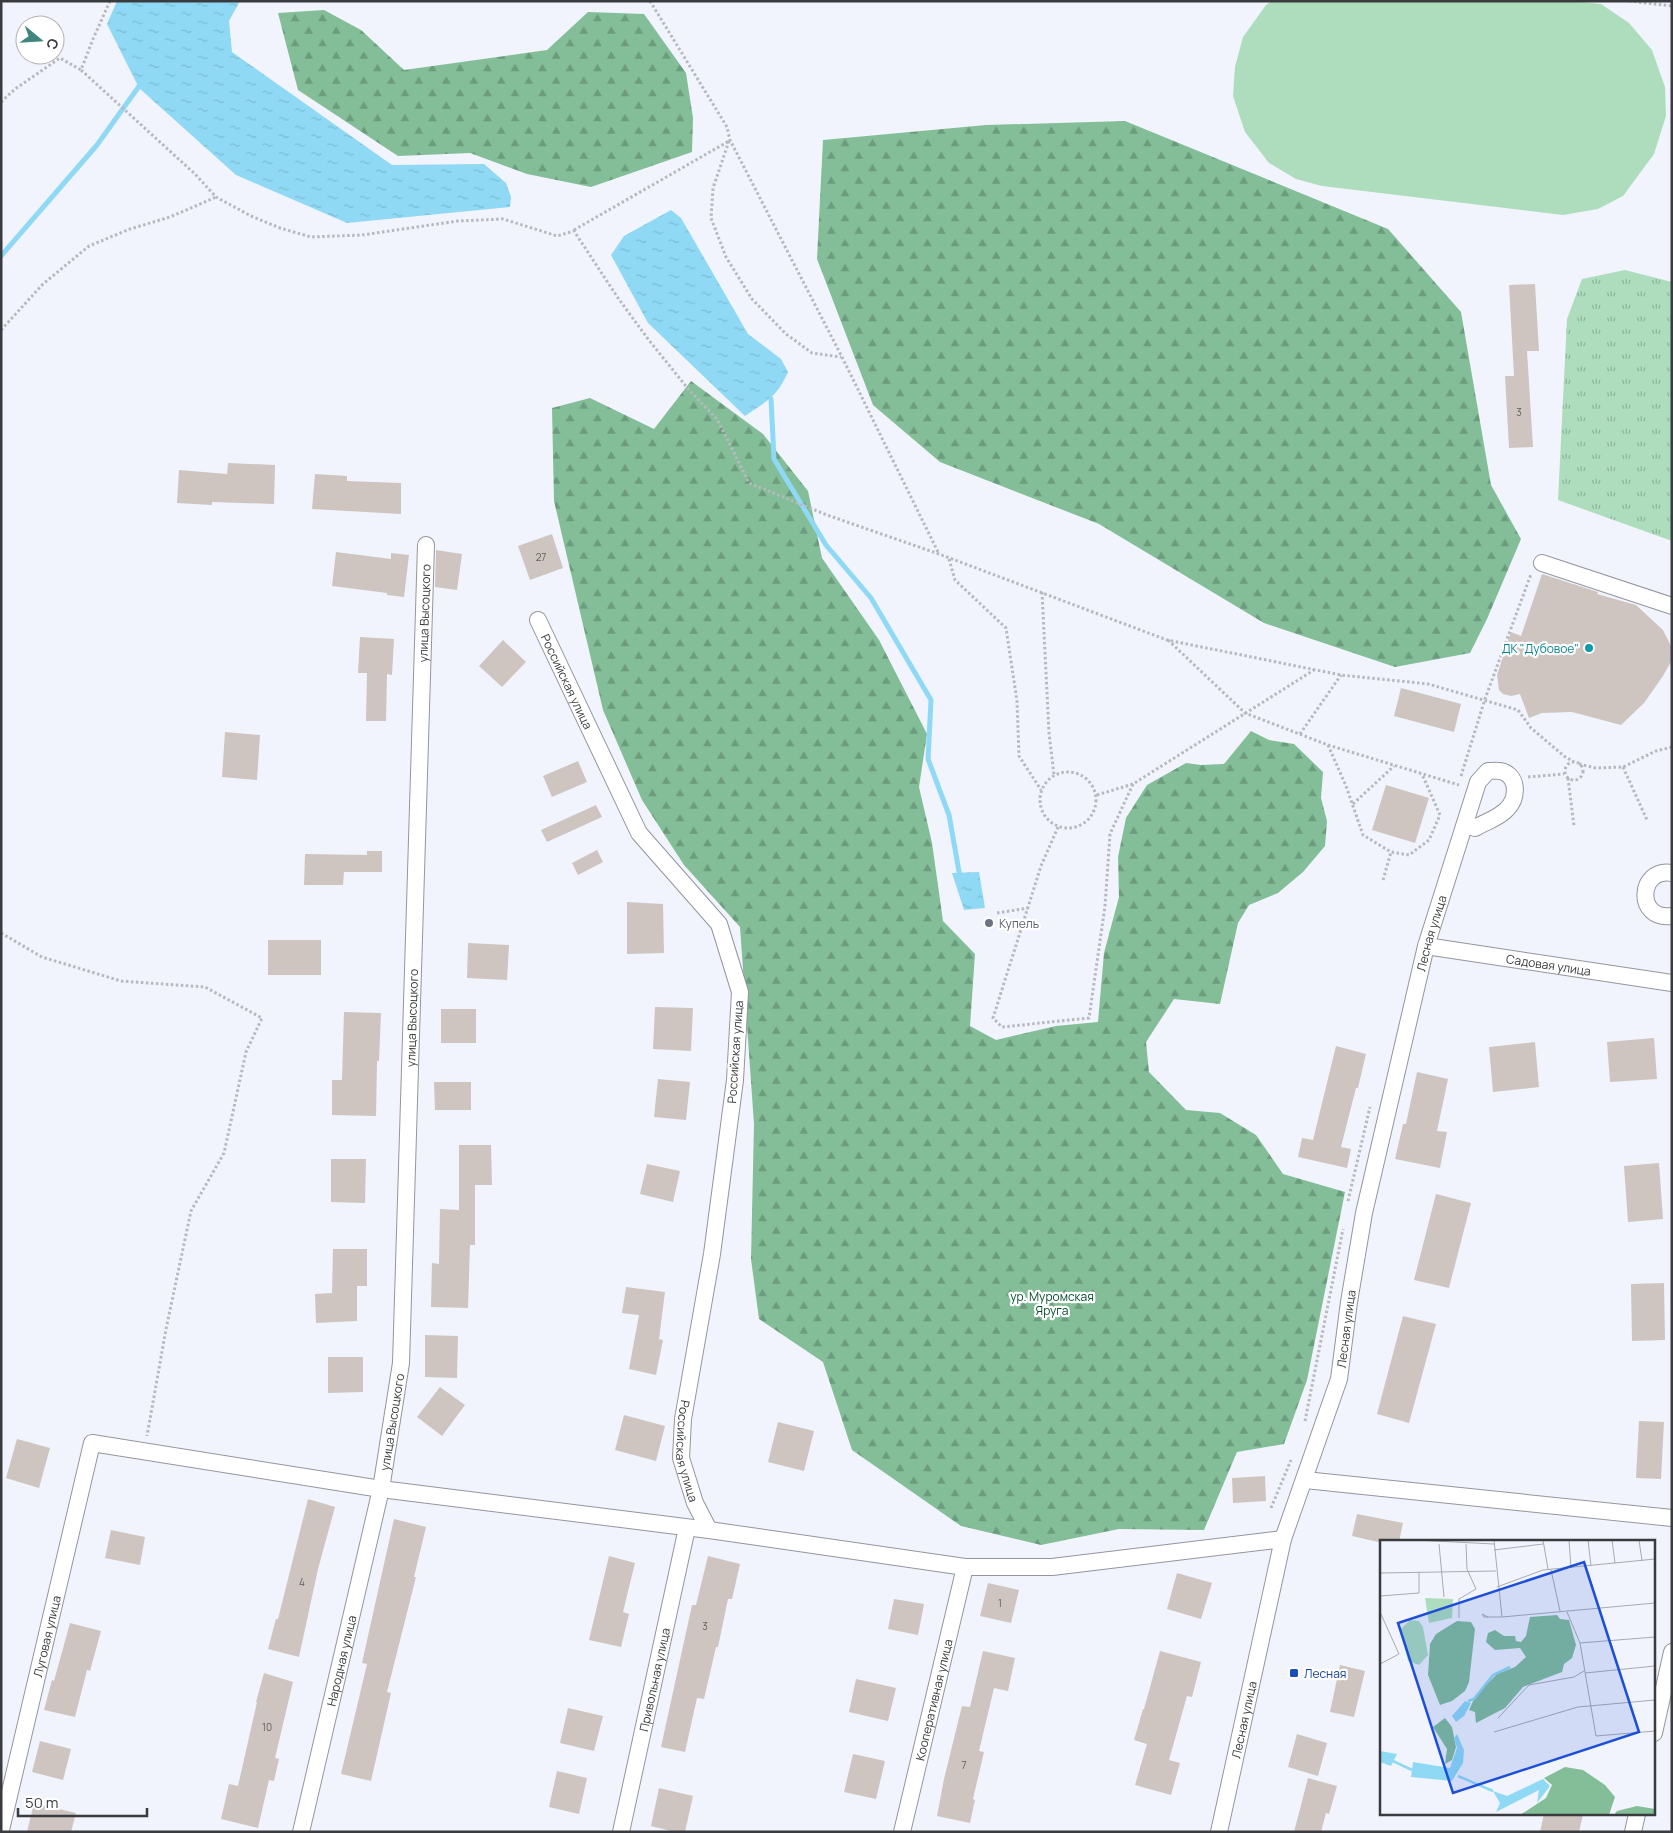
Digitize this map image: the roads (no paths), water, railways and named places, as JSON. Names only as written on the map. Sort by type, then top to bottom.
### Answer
[{"type":"street","name":"улица Высоцкого","points":[[381,1489],[401,1363],[426,544]]},
{"type":"street","points":[[1542,563],[1672,606]]},
{"type":"street","name":"Российская улица","points":[[538,620],[638,833],[719,924],[740,992],[735,1080],[712,1254],[683,1419],[681,1458],[695,1503],[709,1530]]},
{"type":"street","name":"Лесная улица","points":[[1219,1832],[1283,1539],[1339,1380],[1349,1302],[1364,1213],[1426,946],[1465,824]]},
{"type":"street","points":[[1672,873],[1660,873],[1654,876],[1649,881],[1645,895],[1650,909],[1655,914],[1662,917],[1672,916]]},
{"type":"street","name":"Садовая улица","points":[[1426,946],[1672,983]]},
{"type":"street","name":"Луговая улица","points":[[1,1830],[92,1443],[381,1489]]},
{"type":"street","points":[[1305,1480],[1672,1518]]},
{"type":"street","points":[[381,1489],[709,1530],[965,1567],[1052,1567],[1283,1539]]},
{"type":"street","name":"Народная улица","points":[[301,1832],[381,1489]]},
{"type":"street","name":"Привольная улица","points":[[622,1832],[687,1528]]},
{"type":"street","name":"Кооперативная улица","points":[[902,1832],[965,1567]]},
{"type":"street","points":[[1656,1728],[1666,1708],[1672,1652]]},
{"type":"street","points":[[1634,1832],[1637,1816]]},
{"type":"water","points":[[117,1],[240,1],[229,21],[232,52],[392,165],[484,164],[506,183],[511,197],[510,207],[347,223],[236,175],[139,88],[107,24]]},
{"type":"water","points":[[671,210],[681,218],[748,334],[781,359],[788,372],[775,393],[745,416],[648,323],[611,255],[624,236]]},
{"type":"water","points":[[979,872],[985,908],[964,910],[952,873]]},
{"type":"waterway","points":[[1,256],[97,145],[142,82]]},
{"type":"waterway","points":[[771,399],[774,459],[826,545],[871,598],[931,700],[928,759],[949,815],[960,877]]},
{"type":"place","name":"ДК \"Дубовое\"","points":[[1589,648]]},
{"type":"place","name":"Купель","points":[[989,923]]},
{"type":"place","name":"Лесная","points":[[1294,1673]]},
{"type":"park label","name":"ур. Муромская Яруга","points":[[1052,1303]]}]
